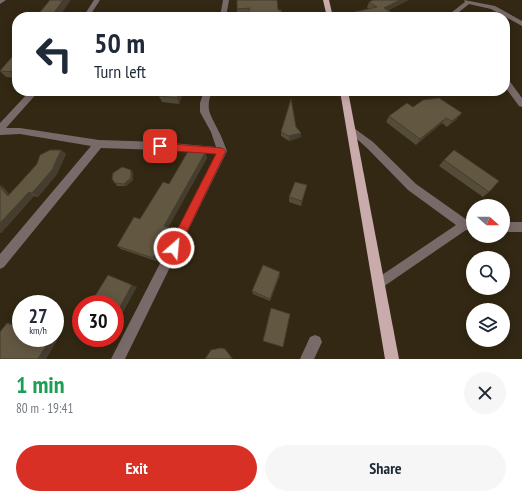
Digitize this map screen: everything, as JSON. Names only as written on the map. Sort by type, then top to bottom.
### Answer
[{"type":"main road","points":[[326,0],[329,12]]},
{"type":"main road","points":[[345,96],[352,129],[360,188],[380,283],[392,359]]},
{"type":"street","points":[[89,12],[97,0]]},
{"type":"street","points":[[225,12],[226,0]]},
{"type":"street","points":[[455,12],[468,1],[493,7],[502,12]]},
{"type":"street","points":[[510,17],[522,24]]},
{"type":"street","points":[[510,88],[522,104]]},
{"type":"street","points":[[0,130],[31,96]]},
{"type":"street","points":[[118,359],[222,151],[214,130],[204,114],[204,100],[206,96]]},
{"type":"street","points":[[352,129],[412,187],[466,224]]},
{"type":"street","points":[[0,130],[20,131],[99,144],[160,146],[222,151]]},
{"type":"street","points":[[0,263],[99,144]]},
{"type":"street","points":[[510,227],[522,228]]},
{"type":"street","points":[[380,283],[466,228]]},
{"type":"street","points":[[307,359],[315,342]]},
{"type":"building","points":[[50,0],[63,0],[55,12],[40,12]]},
{"type":"building","points":[[237,0],[277,0],[278,10],[281,10],[281,12],[248,12],[250,8],[237,9]]},
{"type":"building","points":[[373,0],[400,0],[384,8],[391,12],[354,12],[377,7],[369,2]]},
{"type":"building","points":[[12,57],[12,72],[0,71]]},
{"type":"building","points":[[159,96],[178,96],[177,98]]},
{"type":"building","points":[[439,98],[462,113],[452,121],[446,118],[420,139],[389,116],[407,103],[413,107],[423,100]]},
{"type":"building","points":[[291,99],[296,127],[301,133],[289,136],[281,132]]},
{"type":"building","points":[[190,148],[205,153],[164,226],[168,227],[153,258],[117,246],[134,217],[140,219],[163,182],[169,184]]},
{"type":"building","points":[[50,150],[61,150],[52,170],[32,193],[29,192],[0,223],[0,187],[8,196],[37,164],[40,155]]},
{"type":"building","points":[[454,150],[499,181],[489,192],[444,160]]},
{"type":"building","points":[[122,167],[131,170],[131,178],[124,184],[115,183],[112,179],[113,173]]},
{"type":"building","points":[[295,182],[307,185],[302,201],[289,197]]},
{"type":"building","points":[[263,265],[280,272],[270,299],[252,291]]},
{"type":"building","points":[[108,275],[132,285],[124,300],[124,295],[96,295]]},
{"type":"building","points":[[271,308],[290,314],[283,347],[263,341]]},
{"type":"building","points":[[7,323],[12,325],[12,347],[45,347],[38,359],[0,359],[0,332]]},
{"type":"building","points":[[221,348],[225,349],[231,359],[205,359],[211,350]]},
{"type":"route","points":[[160,146],[222,151],[174,248]]}]
